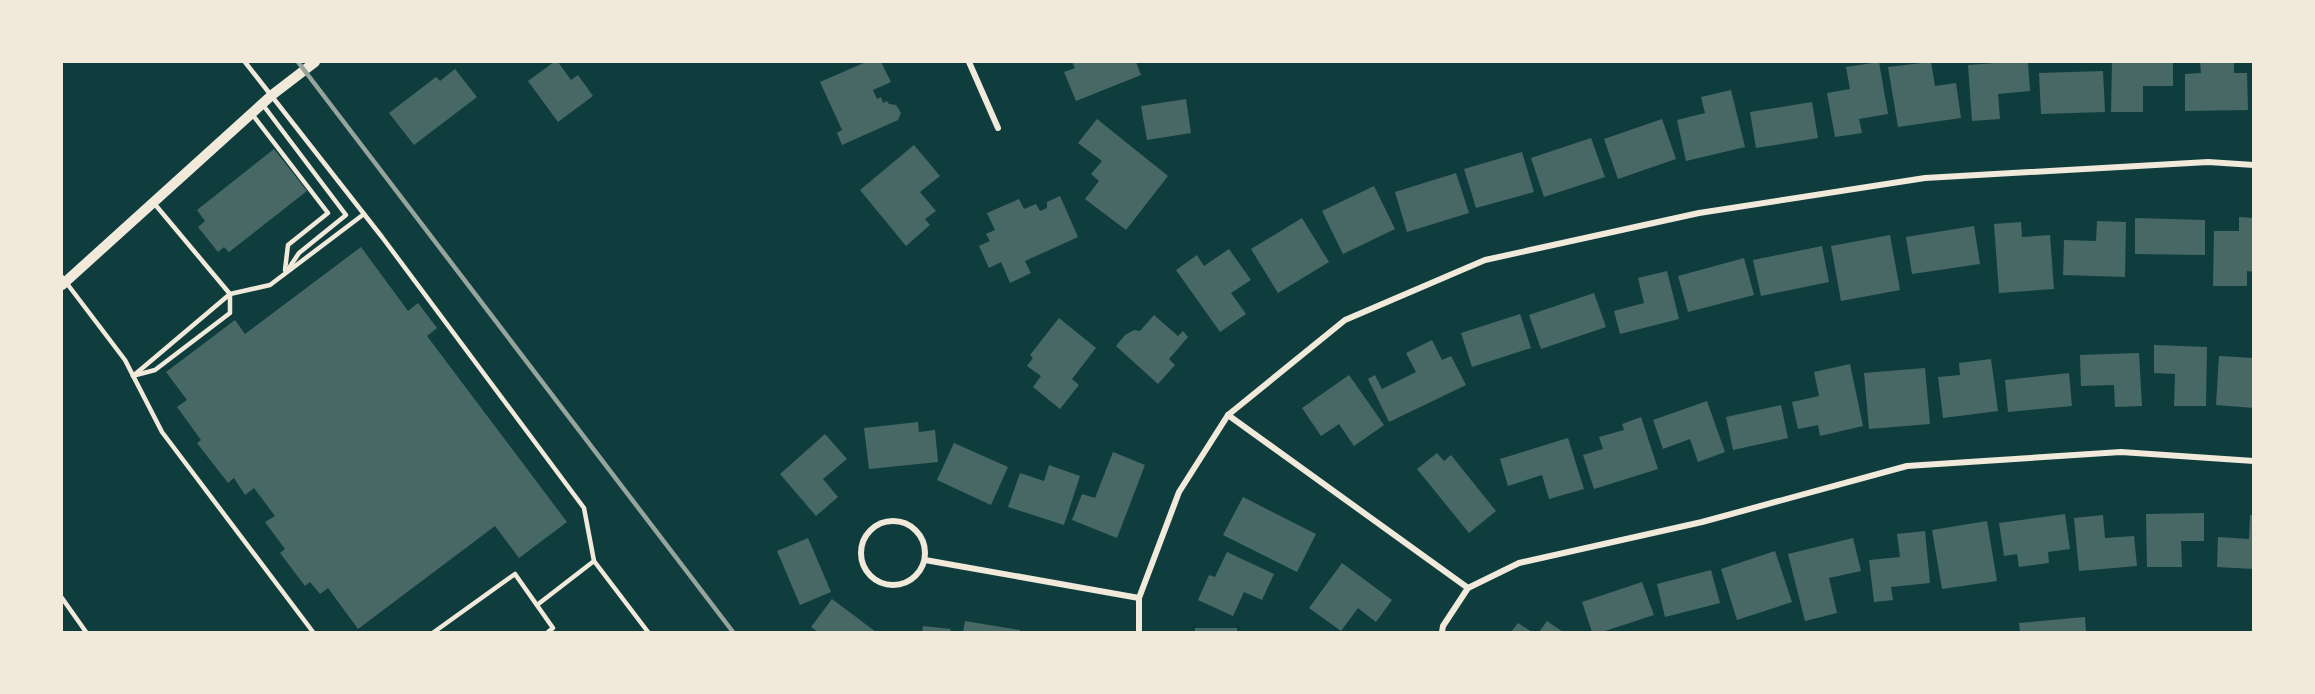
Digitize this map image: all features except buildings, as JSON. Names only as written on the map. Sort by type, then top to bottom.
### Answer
[{"type":"street","points":[[63,281],[272,95],[315,62]]},
{"type":"street","points":[[969,62],[998,128]]},
{"type":"street","points":[[1139,633],[1139,598],[1179,492],[1228,415],[1345,320],[1485,261],[1699,213],[1924,178],[2208,162],[2253,165]]},
{"type":"street","points":[[1228,415],[1468,588]]},
{"type":"street","points":[[1442,633],[1443,626],[1468,588],[1519,563],[1702,522],[1907,466],[2121,452],[2253,461]]},
{"type":"street","points":[[888,521],[900,521],[912,526],[920,536],[925,547],[925,560],[920,571],[911,580],[899,585],[886,585],[866,570],[862,559],[862,546],[867,534],[876,526],[888,521]]},
{"type":"street","points":[[925,560],[1139,598]]},
{"type":"lane","points":[[245,62],[364,214],[584,508],[594,561],[648,633]]},
{"type":"lane","points":[[262,104],[346,215],[299,253],[285,273]]},
{"type":"lane","points":[[252,113],[328,213],[288,245],[285,273]]},
{"type":"lane","points":[[133,376],[155,370],[230,313],[230,294],[153,202]]},
{"type":"lane","points":[[133,376],[230,294],[270,285],[364,214]]},
{"type":"lane","points":[[63,281],[125,360],[162,432],[313,633]]},
{"type":"lane","points":[[537,605],[594,561]]},
{"type":"lane","points":[[434,633],[515,574],[553,628],[548,633]]},
{"type":"lane","points":[[62,598],[86,633]]},
{"type":"railway","points":[[298,62],[733,632]]}]
